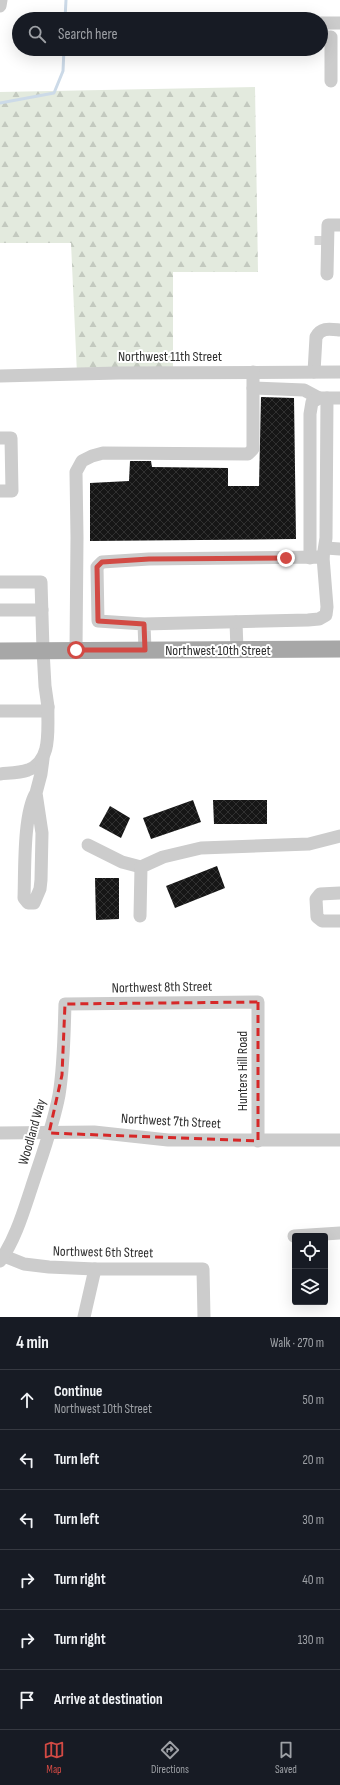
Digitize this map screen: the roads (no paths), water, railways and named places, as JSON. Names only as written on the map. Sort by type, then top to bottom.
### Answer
[{"type":"main road","name":"Northwest 10th Street","points":[[0,651],[340,649]]},
{"type":"street","points":[[0,6],[1,0]]},
{"type":"street","points":[[328,23],[340,23]]},
{"type":"street","points":[[328,37],[331,37],[335,60],[331,81]]},
{"type":"street","points":[[327,274],[328,225],[340,225]]},
{"type":"street","points":[[314,372],[316,337],[318,333],[322,330],[340,330]]},
{"type":"street","name":"Northwest 11th Street","points":[[0,376],[118,372],[340,372]]},
{"type":"street","points":[[76,650],[76,472],[82,461],[103,453],[248,454],[253,449],[253,372]]},
{"type":"street","points":[[253,388],[304,390],[329,398]]},
{"type":"street","points":[[329,398],[325,553],[326,615],[311,620],[236,622],[144,624],[98,621],[97,567],[102,562],[149,559],[310,558],[325,553],[340,549]]},
{"type":"street","points":[[310,558],[310,414],[312,402],[329,398]]},
{"type":"street","points":[[0,438],[11,438],[12,491],[0,491]]},
{"type":"street","points":[[0,582],[42,582],[43,650],[48,707],[46,749],[36,793],[32,799],[28,822],[24,898],[28,903],[34,904],[40,889],[42,833],[36,793]]},
{"type":"street","points":[[0,610],[42,610]]},
{"type":"street","points":[[236,622],[237,650]]},
{"type":"street","points":[[144,624],[145,650]]},
{"type":"street","points":[[0,711],[43,710],[48,707]]},
{"type":"street","points":[[0,774],[28,770],[43,759]]},
{"type":"street","points":[[88,845],[122,862],[141,867],[163,857],[201,848],[309,844],[340,836]]},
{"type":"street","points":[[140,916],[141,867]]},
{"type":"street","points":[[340,893],[320,894],[316,899],[316,911],[317,917],[322,921],[340,921]]},
{"type":"street","name":"Northwest 8th Street","points":[[65,1004],[258,1002]]},
{"type":"street","name":"Hunters Hill Road","points":[[258,1002],[258,1141]]},
{"type":"street","name":"Woodland Way","points":[[2,1258],[23,1214],[49,1133],[58,1097],[62,1076],[65,1004]]},
{"type":"street","name":"Northwest 7th Street","points":[[0,1133],[94,1132],[168,1140],[340,1140]]},
{"type":"street","points":[[328,1234],[340,1233]]},
{"type":"street","name":"Northwest 6th Street","points":[[2,1258],[24,1264],[95,1269],[204,1269],[204,1317]]},
{"type":"street","points":[[84,1317],[95,1269]]},
{"type":"waterway","points":[[65,12],[66,0]]},
{"type":"waterway","points":[[0,103],[54,93],[63,71],[64,56]]},
{"type":"tunnel","points":[[321,236],[321,245]]}]
